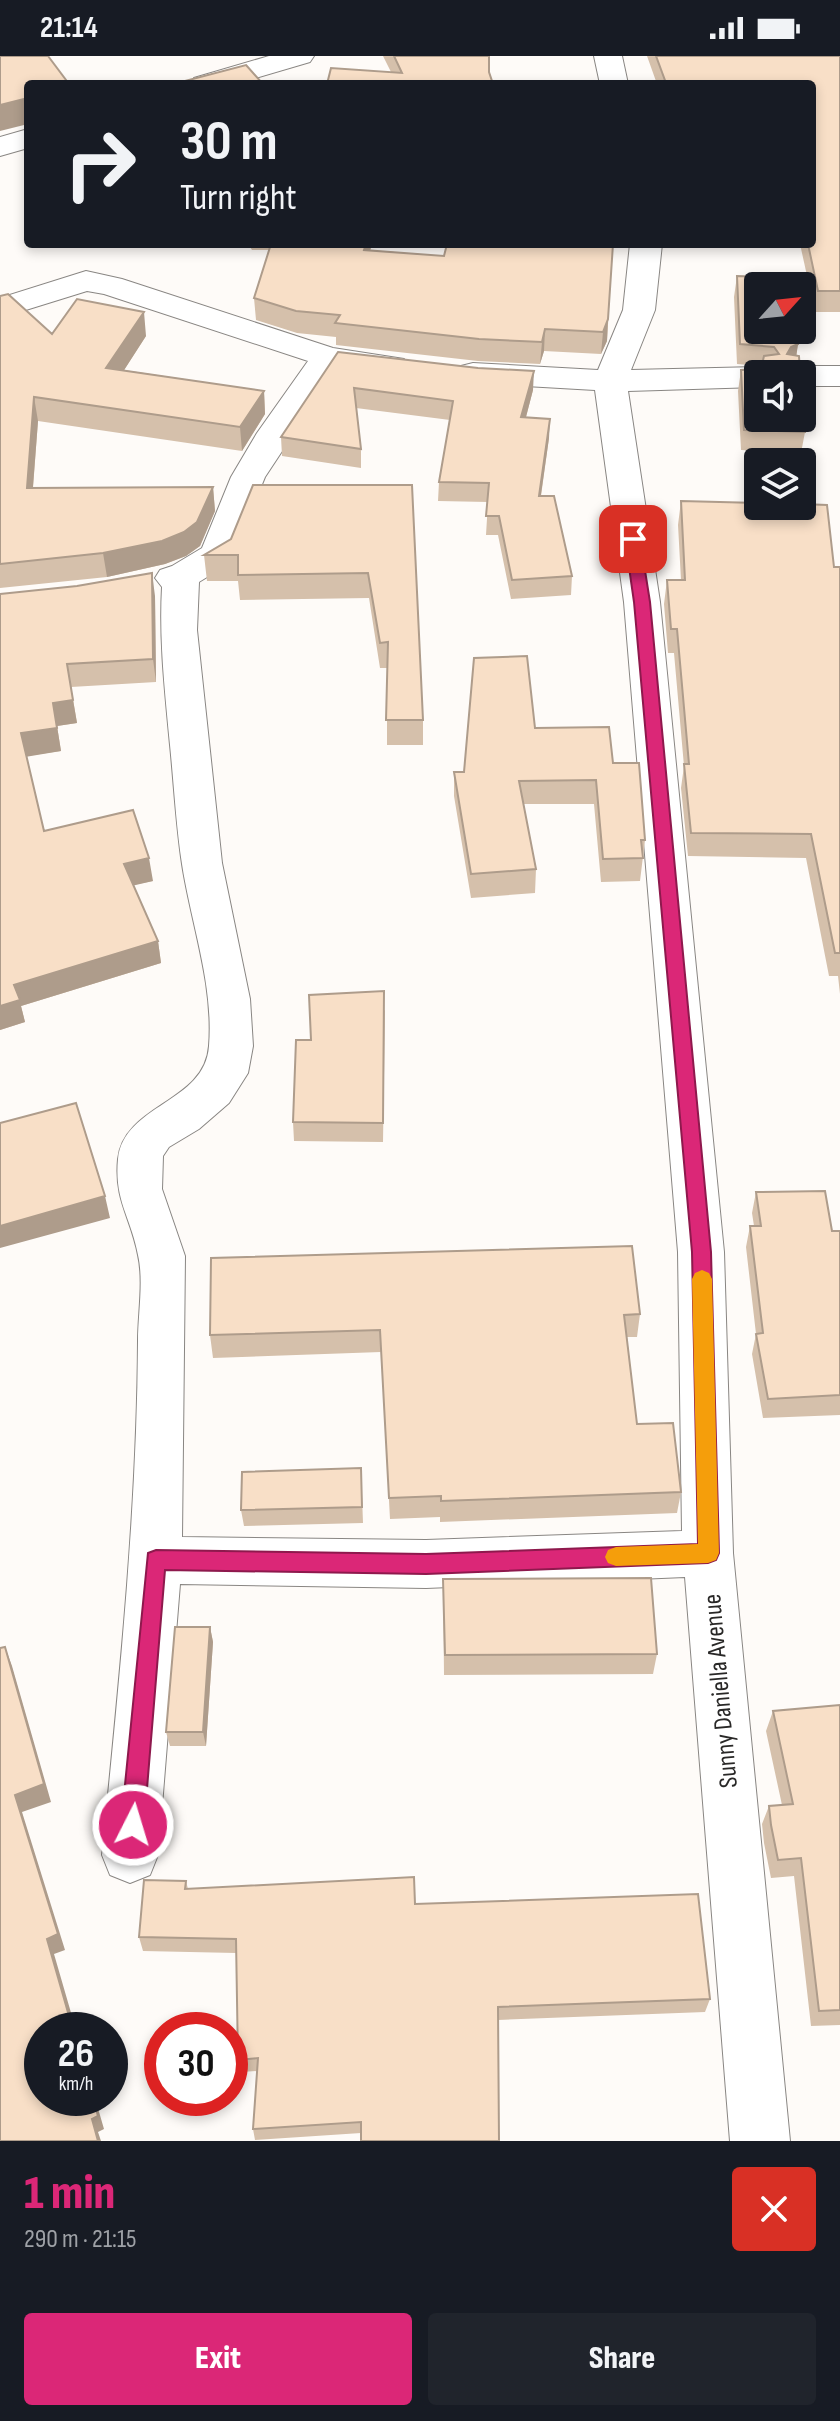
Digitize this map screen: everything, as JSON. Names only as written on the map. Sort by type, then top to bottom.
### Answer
[{"type":"street","points":[[233,80],[270,75],[300,56]]},
{"type":"street","points":[[608,56],[613,80]]},
{"type":"street","points":[[0,147],[24,139]]},
{"type":"street","points":[[610,381],[639,310],[646,248]]},
{"type":"street","points":[[0,308],[86,281],[111,286],[328,357],[438,370],[610,381],[744,377]]},
{"type":"street","points":[[138,585],[181,577],[217,555],[248,477],[269,441],[328,357]]},
{"type":"street","points":[[816,376],[840,376]]},
{"type":"street","name":"Sunny Daniella Avenue","points":[[610,381],[642,602],[699,1220],[708,1553],[760,2141]]},
{"type":"street","points":[[130,1855],[156,1560],[162,1256],[139,1189],[141,1154],[153,1134],[183,1116],[213,1091],[226,1073],[231,1046],[229,999],[202,863],[178,630],[181,577]]},
{"type":"street","points":[[156,1560],[426,1564],[708,1553]]},
{"type":"building","points":[[0,56],[48,56],[66,80],[24,80],[24,99],[0,105]]},
{"type":"building","points":[[394,56],[489,56],[492,80],[328,80],[331,68],[402,73]]},
{"type":"building","points":[[656,56],[840,56],[840,291],[818,291],[809,248],[816,248],[816,80],[665,80]]},
{"type":"building","points":[[246,65],[259,80],[189,80]]},
{"type":"building","points":[[270,248],[365,248],[444,256],[446,248],[613,248],[608,319],[603,332],[545,329],[542,342],[479,339],[335,323],[340,315],[296,311],[254,298]]},
{"type":"building","points":[[737,276],[744,276],[744,344],[798,344],[791,347],[787,354],[799,356],[799,360],[763,360],[764,356],[779,354],[774,347],[740,344]]},
{"type":"building","points":[[8,294],[52,334],[77,299],[144,312],[106,368],[264,391],[240,427],[34,397],[27,488],[213,487],[197,522],[184,532],[162,541],[103,553],[0,564],[0,296]]},
{"type":"building","points":[[338,352],[478,368],[534,371],[521,417],[550,419],[539,496],[554,496],[572,576],[512,580],[499,516],[486,516],[489,483],[439,482],[453,401],[354,388],[361,449],[281,437]]},
{"type":"building","points":[[741,370],[744,370],[744,430]]},
{"type":"building","points":[[253,485],[412,485],[423,720],[386,720],[388,642],[380,643],[368,573],[238,575],[238,555],[204,555],[231,539]]},
{"type":"building","points":[[681,501],[744,503],[744,520],[816,520],[816,505],[827,505],[834,567],[840,567],[840,953],[835,953],[811,834],[691,833],[684,764],[689,764],[677,629],[671,629],[667,580],[685,580]]},
{"type":"building","points":[[152,573],[153,659],[67,664],[73,700],[53,703],[57,728],[21,733],[44,831],[133,810],[149,858],[124,864],[158,941],[14,985],[20,1000],[0,1006],[0,594],[77,586]]},
{"type":"building","points":[[527,656],[535,728],[609,727],[613,763],[639,763],[645,840],[641,840],[643,858],[603,859],[596,780],[519,781],[536,869],[471,874],[454,772],[464,772],[474,658]]},
{"type":"building","points":[[384,991],[383,1123],[293,1122],[296,1040],[311,1040],[309,995]]},
{"type":"building","points":[[76,1103],[105,1196],[0,1226],[0,1123]]},
{"type":"building","points":[[825,1191],[832,1231],[840,1231],[840,1395],[768,1399],[756,1334],[763,1333],[750,1226],[761,1226],[756,1192]]},
{"type":"building","points":[[632,1246],[640,1314],[624,1315],[637,1424],[673,1423],[681,1492],[441,1501],[441,1496],[389,1498],[380,1330],[210,1335],[211,1258]]},
{"type":"building","points":[[361,1468],[362,1507],[241,1510],[242,1472]]},
{"type":"building","points":[[651,1578],[657,1654],[445,1655],[443,1579]]},
{"type":"building","points":[[175,1627],[210,1627],[203,1732],[166,1732]]},
{"type":"building","points":[[5,1647],[44,1784],[15,1795],[58,1934],[47,1939],[68,2012],[24,2012],[24,2116],[98,2116],[92,2119],[98,2141],[0,2141],[0,1648]]},
{"type":"building","points":[[840,1705],[840,2010],[819,2011],[801,1858],[778,1860],[771,1825],[769,1806],[793,1804],[773,1711]]},
{"type":"building","points":[[414,1877],[415,1904],[698,1894],[710,1999],[498,2007],[499,2141],[361,2141],[361,2122],[253,2129],[258,2058],[248,2059],[248,2012],[237,2012],[236,1939],[139,1937],[144,1880],[186,1881],[185,1889]]},
{"type":"slow traffic","points":[[616,1557],[708,1553],[702,1279]]},
{"type":"route","points":[[133,1825],[156,1560],[426,1564],[708,1553],[701,1252],[642,602],[633,539]]}]
